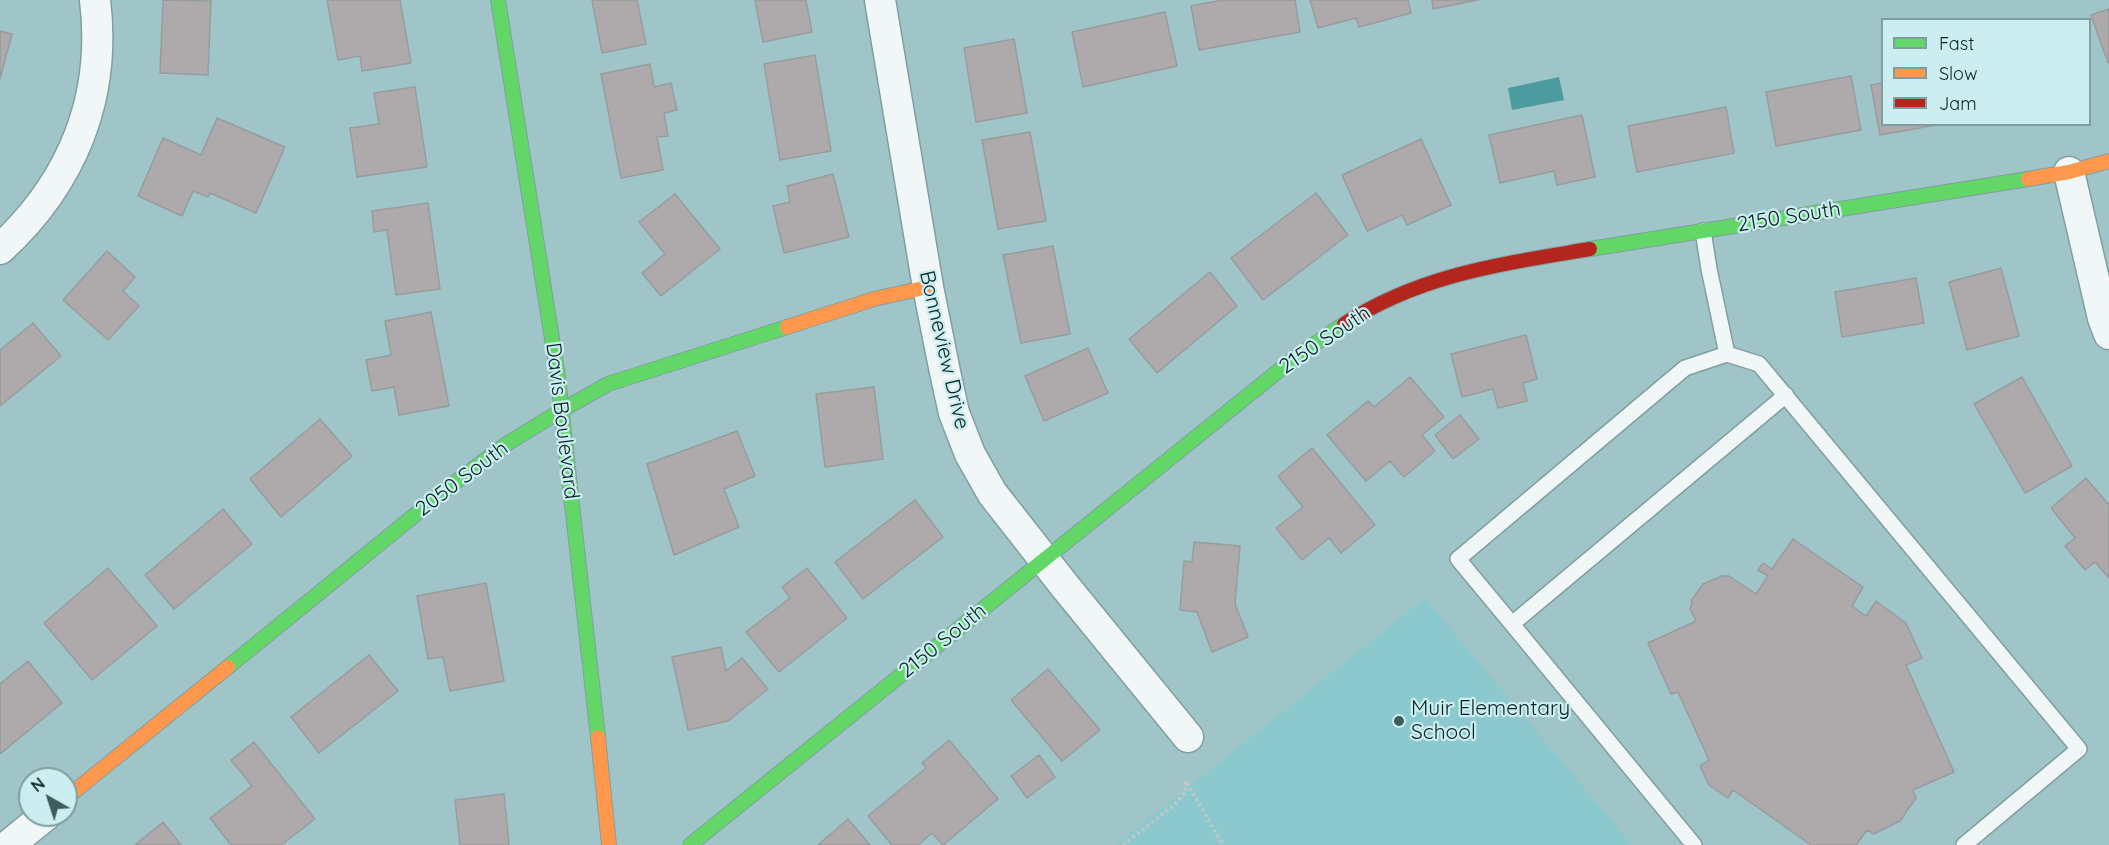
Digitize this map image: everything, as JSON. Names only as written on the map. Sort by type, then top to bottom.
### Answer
[{"type":"street","points":[[0,249],[44,201],[66,165],[83,126],[94,90],[98,53],[95,0]]},
{"type":"street","name":"Davis Boulevard","points":[[498,0],[562,410],[609,845]]},
{"type":"street","name":"Bonneview Drive","points":[[880,0],[928,287],[954,413],[969,454],[992,493],[1188,737]]},
{"type":"street","name":"2150 South","points":[[690,845],[1297,356],[1342,324],[1390,297],[1437,279],[1488,266],[2069,172],[2109,161]]},
{"type":"street","points":[[2069,172],[2103,318],[2109,334]]},
{"type":"street","name":"2050 South","points":[[78,788],[453,484],[508,443],[562,410],[608,384],[874,299],[928,287]]},
{"type":"street","points":[[9,845],[31,827]]},
{"type":"lane","points":[[1703,231],[1708,269],[1727,354]]},
{"type":"lane","points":[[1694,845],[1458,559],[1685,368],[1727,354],[1758,364],[1786,395],[2079,748],[1964,845]]},
{"type":"lane","points":[[1512,624],[1786,395]]},
{"type":"path","points":[[1124,845],[1173,806],[1186,792],[1185,779],[1223,845]]},
{"type":"shaded area","points":[[1559,77],[1564,100],[1512,110],[1508,88]]},
{"type":"shaded area","name":"Muir Elementary School","points":[[1425,598],[1632,845],[1116,845]]},
{"type":"building","points":[[163,0],[211,1],[208,75],[160,73]]},
{"type":"building","points":[[327,0],[400,0],[411,63],[362,71],[360,56],[338,60]]},
{"type":"building","points":[[592,0],[637,0],[646,44],[602,53]]},
{"type":"building","points":[[755,0],[806,0],[812,32],[763,42]]},
{"type":"building","points":[[1223,0],[1295,0],[1300,32],[1199,50],[1191,6]]},
{"type":"building","points":[[1310,0],[1408,0],[1411,13],[1359,27],[1356,18],[1318,28]]},
{"type":"building","points":[[1432,0],[1478,0],[1433,9]]},
{"type":"building","points":[[2109,9],[2109,62],[2108,63],[2091,15]]},
{"type":"building","points":[[1165,12],[1177,66],[1083,87],[1072,32]]},
{"type":"building","points":[[0,31],[12,34],[0,79]]},
{"type":"building","points":[[1014,39],[1027,113],[976,122],[964,48]]},
{"type":"building","points":[[815,55],[831,151],[780,160],[764,64]]},
{"type":"building","points":[[650,64],[654,87],[671,83],[677,110],[664,113],[668,136],[657,137],[663,170],[621,178],[601,74]]},
{"type":"building","points":[[1851,76],[1861,130],[1776,146],[1766,92]]},
{"type":"building","points":[[1881,83],[1881,126],[1931,126],[1880,135],[1871,85]]},
{"type":"building","points":[[415,87],[427,167],[357,177],[350,128],[379,124],[374,93]]},
{"type":"building","points":[[1726,107],[1734,153],[1637,172],[1628,126]]},
{"type":"building","points":[[1582,115],[1595,177],[1557,185],[1554,171],[1500,183],[1489,135]]},
{"type":"building","points":[[217,118],[285,147],[256,213],[210,193],[208,197],[193,191],[182,216],[138,196],[163,138],[201,155]]},
{"type":"building","points":[[1030,132],[1046,221],[998,229],[982,140]]},
{"type":"building","points":[[1421,139],[1451,205],[1407,225],[1402,215],[1367,231],[1342,175]]},
{"type":"building","points":[[833,174],[849,237],[784,253],[773,206],[790,202],[787,186]]},
{"type":"building","points":[[1316,193],[1348,235],[1263,300],[1231,258]]},
{"type":"building","points":[[675,194],[720,249],[661,296],[642,273],[665,254],[639,222]]},
{"type":"building","points":[[428,203],[440,289],[396,295],[387,230],[374,232],[372,211]]},
{"type":"building","points":[[1053,246],[1070,334],[1021,343],[1003,255]]},
{"type":"building","points":[[107,251],[135,277],[123,291],[139,306],[108,340],[63,300]]},
{"type":"building","points":[[2001,268],[2019,336],[1967,350],[1949,282]]},
{"type":"building","points":[[1210,272],[1237,306],[1157,373],[1129,339]]},
{"type":"building","points":[[1916,278],[1924,323],[1842,337],[1835,292]]},
{"type":"building","points":[[431,312],[449,406],[399,415],[394,387],[372,391],[366,360],[391,355],[385,321]]},
{"type":"building","points":[[33,323],[61,356],[0,406],[0,350]]},
{"type":"building","points":[[1526,335],[1537,379],[1523,383],[1527,401],[1498,408],[1493,389],[1462,397],[1451,354]]},
{"type":"building","points":[[1088,348],[1108,393],[1044,421],[1025,376]]},
{"type":"building","points":[[1410,377],[1444,417],[1422,435],[1435,451],[1404,477],[1390,461],[1366,481],[1327,435],[1368,401],[1374,407]]},
{"type":"building","points":[[2022,377],[2072,466],[2025,493],[1974,404]]},
{"type":"building","points":[[874,387],[883,459],[825,467],[816,394]]},
{"type":"building","points":[[1460,415],[1479,439],[1453,459],[1435,435]]},
{"type":"building","points":[[320,419],[352,456],[281,517],[250,479]]},
{"type":"building","points":[[737,431],[755,476],[724,489],[739,527],[674,555],[647,464]]},
{"type":"building","points":[[1312,448],[1375,525],[1341,553],[1329,538],[1302,560],[1276,528],[1303,507],[1278,476]]},
{"type":"building","points":[[2086,478],[2109,505],[2109,578],[2095,562],[2085,570],[2065,546],[2075,538],[2051,508]]},
{"type":"building","points":[[915,500],[943,537],[863,599],[835,562]]},
{"type":"building","points":[[223,509],[252,544],[174,609],[145,575]]},
{"type":"building","points":[[1793,539],[1863,587],[1852,606],[1866,616],[1876,601],[1906,623],[1922,658],[1906,665],[1954,772],[1913,790],[1916,798],[1900,821],[1874,834],[1867,830],[1856,845],[1811,845],[1733,790],[1728,798],[1709,785],[1700,766],[1709,760],[1678,692],[1671,694],[1648,643],[1696,621],[1690,609],[1691,601],[1703,584],[1722,576],[1729,576],[1756,594],[1768,576],[1758,570],[1763,563],[1772,569]]},
{"type":"building","points":[[1194,542],[1240,546],[1235,604],[1248,637],[1212,652],[1197,612],[1180,610],[1184,561],[1192,562]]},
{"type":"building","points":[[108,568],[157,626],[92,680],[44,623]]},
{"type":"building","points":[[807,568],[847,618],[779,672],[746,632],[790,598],[782,587]]},
{"type":"building","points":[[486,583],[504,681],[450,691],[443,657],[428,659],[417,596]]},
{"type":"building","points":[[721,647],[726,671],[742,658],[768,689],[728,721],[688,730],[672,657]]},
{"type":"building","points":[[369,655],[398,691],[319,753],[291,717]]},
{"type":"building","points":[[28,661],[62,703],[0,754],[0,684]]},
{"type":"building","points":[[1048,669],[1100,730],[1062,761],[1011,700]]},
{"type":"building","points":[[949,740],[998,799],[943,845],[932,833],[918,845],[892,845],[868,816],[926,768],[922,763]]},
{"type":"building","points":[[254,742],[315,819],[281,845],[231,845],[210,818],[252,786],[231,760]]},
{"type":"building","points":[[1039,755],[1055,777],[1027,798],[1011,776]]},
{"type":"building","points":[[504,794],[509,845],[460,845],[455,800]]},
{"type":"building","points":[[848,819],[870,845],[818,845]]},
{"type":"building","points":[[163,822],[181,845],[135,845]]},
{"type":"traffic: fast","points":[[498,0],[557,370],[598,737]]},
{"type":"traffic: fast","points":[[1590,249],[2028,179]]},
{"type":"traffic: fast","points":[[690,845],[1297,356],[1344,324]]},
{"type":"traffic: fast","points":[[228,667],[453,484],[508,443],[562,410],[608,384],[787,327]]},
{"type":"traffic: slow","points":[[2028,179],[2069,172],[2109,161]]},
{"type":"traffic: slow","points":[[787,327],[874,299],[928,287]]},
{"type":"traffic: slow","points":[[78,788],[228,667]]},
{"type":"traffic: slow","points":[[598,737],[609,845]]},
{"type":"traffic: jam","points":[[1344,324],[1373,307],[1432,282],[1494,266],[1590,249]]},
{"type":"place","name":"Muir Elementary School","points":[[1399,721]]}]
